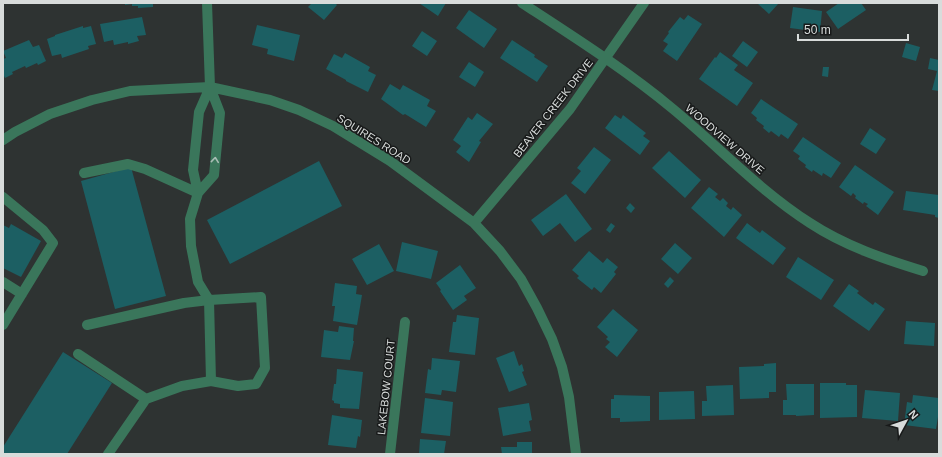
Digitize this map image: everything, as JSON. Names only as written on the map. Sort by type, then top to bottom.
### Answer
[{"type":"street","points":[[207,3],[210,87],[220,113],[214,175],[198,193],[190,219],[191,246],[198,282],[209,300],[211,381]]},
{"type":"street","name":"WOODVIEW DRIVE","points":[[522,3],[606,58],[672,108],[771,195],[809,223],[885,260],[923,271]]},
{"type":"street","name":"BEAVER CREEK DRIVE","points":[[474,223],[570,109],[644,3]]},
{"type":"street","points":[[198,193],[193,170],[199,112],[210,87]]},
{"type":"street","name":"SQUIRES ROAD","points":[[3,140],[50,114],[92,100],[130,91],[210,87],[270,100],[300,110],[333,126],[390,161],[474,223],[500,251],[537,308],[552,339],[562,367],[570,397],[576,454]]},
{"type":"street","points":[[84,173],[128,164],[144,169],[198,193]]},
{"type":"street","points":[[3,197],[43,230],[52,243],[3,325]]},
{"type":"street","points":[[3,282],[22,294]]},
{"type":"street","points":[[87,325],[184,303],[261,297],[265,368],[256,384],[238,386],[211,381],[182,386],[146,399],[108,454]]},
{"type":"street","name":"LAKEBOW COURT","points":[[390,454],[405,322]]},
{"type":"street","points":[[78,354],[146,399]]},
{"type":"building","points":[[125,3],[153,3],[153,7],[138,8],[138,6],[132,6],[132,4],[125,5]]},
{"type":"building","points":[[312,3],[335,3],[337,5],[324,20],[308,7]]},
{"type":"building","points":[[419,3],[446,3],[438,16]]},
{"type":"building","points":[[757,3],[779,3],[769,14]]},
{"type":"building","points":[[839,3],[861,3],[866,10],[838,29],[826,12]]},
{"type":"building","points":[[793,7],[822,11],[820,32],[790,28]]},
{"type":"building","points":[[469,10],[497,29],[484,48],[456,28]]},
{"type":"building","points":[[688,15],[702,24],[677,61],[663,51],[668,44],[663,41],[680,17],[684,20]]},
{"type":"building","points":[[142,17],[146,35],[137,36],[139,41],[128,44],[128,42],[114,45],[113,40],[104,42],[100,24]]},
{"type":"building","points":[[257,25],[300,35],[294,61],[267,54],[268,49],[252,45]]},
{"type":"building","points":[[83,26],[83,28],[91,26],[96,44],[88,46],[89,49],[62,58],[61,54],[52,56],[47,39]]},
{"type":"building","points":[[422,31],[437,41],[427,56],[412,46]]},
{"type":"building","points":[[29,40],[33,47],[39,45],[46,61],[26,68],[25,66],[12,72],[13,74],[5,78],[3,74],[3,59],[6,58],[3,51]]},
{"type":"building","points":[[512,40],[535,55],[534,57],[548,66],[537,82],[500,58]]},
{"type":"building","points":[[743,41],[758,52],[747,67],[732,56]]},
{"type":"building","points":[[906,43],[920,47],[916,61],[902,57]]},
{"type":"building","points":[[720,52],[738,65],[734,70],[753,83],[737,106],[699,79]]},
{"type":"building","points":[[345,53],[370,67],[368,71],[376,75],[368,92],[326,69],[334,54],[342,58]]},
{"type":"building","points":[[930,58],[939,60],[939,91],[932,90],[937,71],[928,69]]},
{"type":"building","points":[[469,62],[484,72],[475,87],[459,77]]},
{"type":"building","points":[[823,67],[829,67],[828,77],[822,76]]},
{"type":"building","points":[[390,84],[400,90],[403,85],[430,100],[427,106],[436,111],[426,127],[405,114],[403,115],[381,99]]},
{"type":"building","points":[[761,99],[798,124],[788,139],[781,134],[779,137],[771,131],[769,133],[751,113]]},
{"type":"building","points":[[477,113],[493,124],[479,141],[481,142],[469,162],[456,152],[461,146],[453,140],[468,117],[472,120]]},
{"type":"building","points":[[615,115],[621,119],[623,115],[646,133],[643,136],[650,141],[640,155],[605,128]]},
{"type":"building","points":[[870,128],[886,139],[876,154],[860,144]]},
{"type":"building","points":[[803,137],[841,163],[831,178],[823,173],[822,176],[813,170],[812,172],[798,159],[800,156],[793,151]]},
{"type":"building","points":[[594,147],[611,160],[585,194],[571,183],[581,171],[577,168]]},
{"type":"building","points":[[669,151],[701,180],[685,198],[652,168]]},
{"type":"building","points":[[319,161],[342,206],[230,264],[207,220]]},
{"type":"building","points":[[855,165],[894,192],[878,215],[866,206],[868,204],[864,202],[863,204],[855,198],[856,196],[853,193],[851,196],[839,187]]},
{"type":"building","points":[[131,167],[166,296],[115,309],[81,181]]},
{"type":"building","points":[[709,187],[718,194],[715,197],[720,201],[723,198],[728,203],[726,206],[731,210],[733,207],[742,215],[724,237],[691,208]]},
{"type":"building","points":[[906,191],[939,195],[939,218],[935,217],[935,215],[903,210]]},
{"type":"building","points":[[566,194],[592,229],[575,242],[560,223],[543,236],[531,220]]},
{"type":"building","points":[[630,203],[635,208],[631,213],[626,208]]},
{"type":"building","points":[[611,223],[615,226],[610,233],[606,230]]},
{"type":"building","points":[[747,223],[760,233],[762,230],[786,248],[773,265],[736,238]]},
{"type":"building","points":[[11,224],[41,241],[21,277],[3,268],[3,225],[9,228]]},
{"type":"building","points":[[402,242],[438,251],[431,279],[396,271]]},
{"type":"building","points":[[675,243],[692,258],[678,274],[661,259]]},
{"type":"building","points":[[379,244],[394,271],[367,285],[352,259]]},
{"type":"building","points":[[589,251],[603,263],[607,258],[618,267],[614,272],[616,274],[601,293],[594,287],[592,290],[577,278],[579,276],[572,270]]},
{"type":"building","points":[[798,257],[834,280],[821,300],[786,277]]},
{"type":"building","points":[[460,265],[476,288],[464,296],[467,300],[453,310],[436,283]]},
{"type":"building","points":[[670,277],[674,281],[668,288],[664,284]]},
{"type":"building","points":[[335,283],[357,286],[356,294],[362,295],[357,325],[333,321],[335,306],[332,306]]},
{"type":"building","points":[[849,284],[859,291],[857,293],[873,305],[875,302],[885,309],[869,331],[833,306]]},
{"type":"building","points":[[613,309],[638,330],[617,357],[605,347],[610,342],[606,339],[608,337],[597,327]]},
{"type":"building","points":[[457,315],[479,318],[475,355],[449,352],[453,322],[456,322]]},
{"type":"building","points":[[906,321],[935,323],[934,346],[904,344]]},
{"type":"building","points":[[339,326],[354,328],[354,341],[350,360],[321,357],[324,330],[338,332]]},
{"type":"building","points":[[514,351],[519,366],[522,364],[524,371],[522,372],[527,385],[509,392],[496,358]]},
{"type":"building","points":[[63,352],[112,383],[67,454],[3,454],[3,447]]},
{"type":"building","points":[[432,358],[460,361],[456,392],[442,390],[441,395],[425,393],[428,369],[431,370]]},
{"type":"building","points":[[776,363],[776,392],[769,392],[769,398],[740,399],[739,367],[764,366],[764,364]]},
{"type":"building","points":[[337,369],[363,372],[359,409],[340,408],[340,404],[334,403],[332,400],[334,384],[336,384]]},
{"type":"building","points":[[820,383],[846,383],[846,385],[857,385],[857,417],[820,418]]},
{"type":"building","points":[[786,384],[814,384],[814,415],[783,415],[783,400],[787,400]]},
{"type":"building","points":[[733,385],[734,415],[702,416],[702,401],[707,401],[706,386]]},
{"type":"building","points":[[865,390],[900,393],[898,421],[862,418]]},
{"type":"building","points":[[694,391],[695,419],[659,420],[659,392]]},
{"type":"building","points":[[614,395],[650,396],[650,421],[620,422],[620,418],[611,418],[611,399],[614,399]]},
{"type":"building","points":[[913,395],[939,398],[939,417],[936,429],[904,425],[907,402],[912,403]]},
{"type":"building","points":[[425,398],[453,402],[450,436],[421,433]]},
{"type":"building","points":[[529,403],[532,420],[529,421],[531,431],[503,436],[498,408]]},
{"type":"building","points":[[332,415],[362,420],[360,437],[358,436],[356,448],[328,445]]},
{"type":"building","points":[[420,439],[446,441],[444,454],[419,454]]},
{"type":"building","points":[[517,442],[532,442],[532,454],[502,454],[501,447],[517,447]]}]
